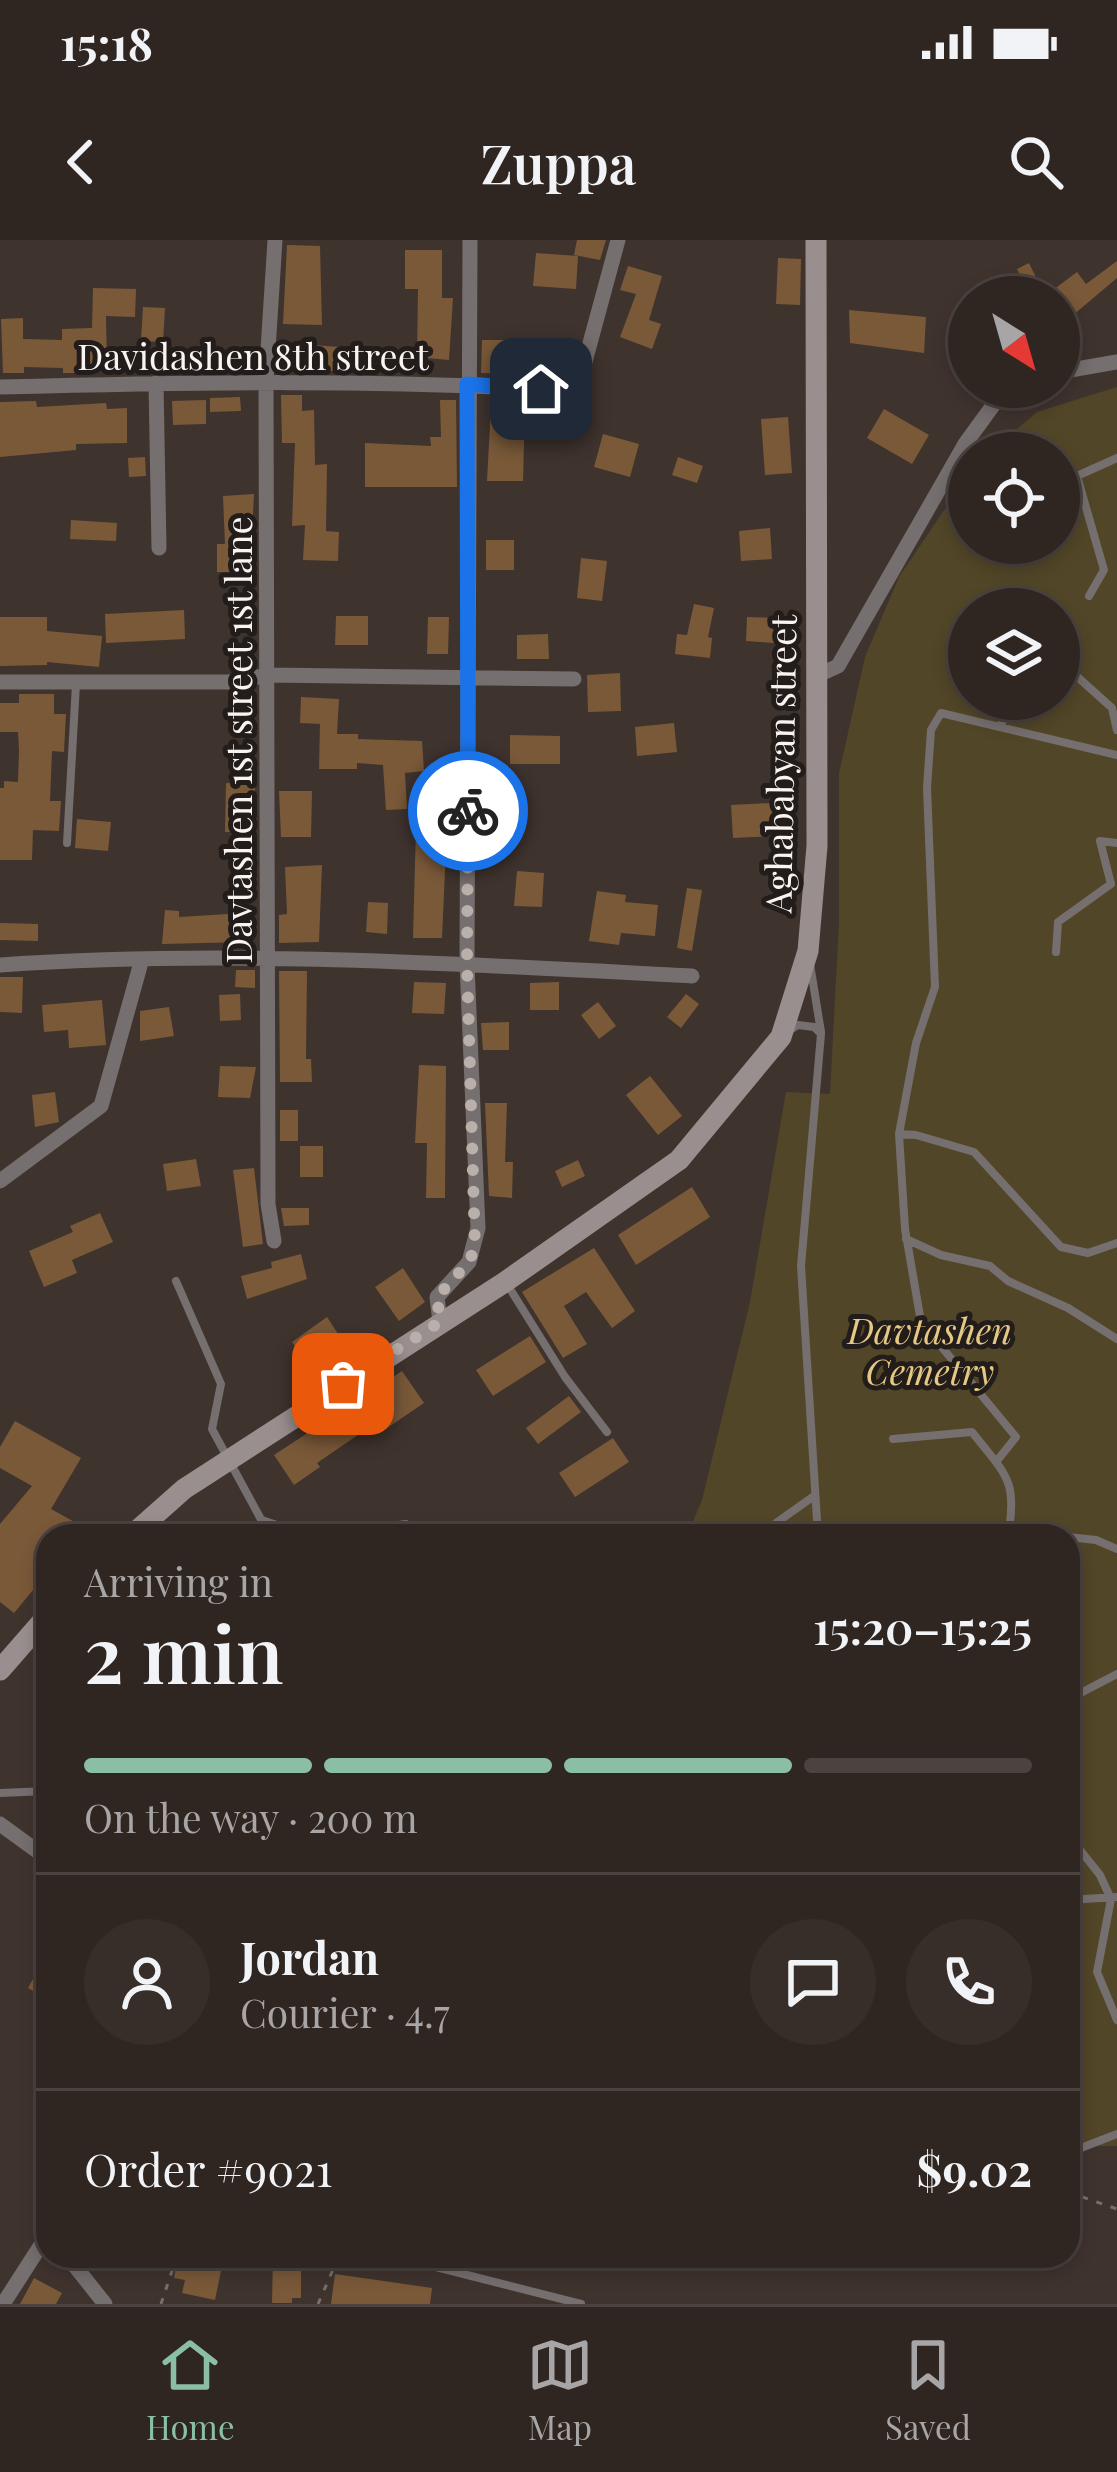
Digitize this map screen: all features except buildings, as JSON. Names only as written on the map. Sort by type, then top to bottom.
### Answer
[{"type":"street","name":"Davtashen 1st street 1st lane","points":[[274,1241],[268,1204],[266,380],[275,240]]},
{"type":"street","points":[[440,1322],[437,1297],[469,1262],[478,1228],[467,964],[470,240]]},
{"type":"street","name":"Davidashen 8th street","points":[[0,387],[266,380],[578,391],[618,240]]},
{"type":"street","name":"Aghababyan street","points":[[145,1524],[184,1490],[505,1282],[679,1160],[781,1037],[808,951],[817,846],[816,240]]},
{"type":"street","points":[[1080,368],[1117,362]]},
{"type":"street","points":[[156,383],[159,548]]},
{"type":"street","points":[[814,677],[838,666],[964,444],[992,408]]},
{"type":"street","points":[[0,682],[229,682],[269,675],[574,680]]},
{"type":"street","points":[[0,1181],[101,1106],[142,959]]},
{"type":"street","points":[[0,965],[266,959],[692,976]]},
{"type":"street","points":[[0,1670],[36,1629]]},
{"type":"street","points":[[0,1823],[36,1850]]},
{"type":"street","points":[[3,2304],[36,2253]]},
{"type":"street","points":[[78,2268],[106,2304]]},
{"type":"lane","points":[[1080,475],[1117,458]]},
{"type":"lane","points":[[1080,487],[1104,571],[1089,596]]},
{"type":"lane","points":[[1080,679],[1112,708],[1117,730]]},
{"type":"lane","points":[[67,843],[76,682]]},
{"type":"lane","points":[[996,1462],[1016,1437],[922,1322],[906,1238],[899,1134],[916,1043],[935,987],[927,788],[931,730],[941,713],[1117,755]]},
{"type":"lane","points":[[1000,727],[1003,720]]},
{"type":"lane","points":[[1056,952],[1058,922],[1111,884],[1100,841],[1117,843]]},
{"type":"lane","points":[[808,951],[821,1034],[800,1266],[817,1524]]},
{"type":"lane","points":[[781,1037],[798,1024],[814,1027],[821,1034]]},
{"type":"lane","points":[[899,1134],[974,1152],[1061,1246],[1088,1253],[1117,1243]]},
{"type":"lane","points":[[906,1238],[941,1255],[990,1266],[1008,1281],[1069,1308],[1117,1339]]},
{"type":"lane","points":[[176,1281],[220,1384],[212,1430],[263,1524]]},
{"type":"lane","points":[[505,1282],[565,1377],[607,1432]]},
{"type":"lane","points":[[893,1439],[973,1432],[1006,1475],[1014,1500],[1009,1524]]},
{"type":"lane","points":[[774,1524],[816,1495]]},
{"type":"lane","points":[[260,1519],[276,1524]]},
{"type":"lane","points":[[1080,1538],[1117,1549]]},
{"type":"lane","points":[[1080,1693],[1117,1674]]},
{"type":"lane","points":[[0,1793],[36,1791]]},
{"type":"lane","points":[[1080,1850],[1114,1898],[1096,1972],[1117,2020]]},
{"type":"lane","points":[[1080,1899],[1114,1898]]},
{"type":"lane","points":[[1080,2148],[1117,2134]]},
{"type":"lane","points":[[440,2268],[581,2304]]},
{"type":"path","points":[[1080,2196],[1117,2209]]},
{"type":"path","points":[[161,2304],[173,2268]]},
{"type":"path","points":[[318,2304],[334,2268]]},
{"type":"green space","name":"Davtashen Cemetry","points":[[1117,387],[1117,2146],[1080,2146],[1080,1524],[692,1524],[702,1500],[750,1302],[786,1092],[830,1094],[839,923],[839,773],[865,657],[899,577],[948,504],[948,564],[1080,564],[1080,432],[1014,432],[1037,412],[1080,408],[1080,399]]},
{"type":"way so far","points":[[343,1384],[440,1322],[437,1297],[469,1262],[475,1247],[468,811]]},
{"type":"route","points":[[468,811],[467,384],[541,389]]}]
